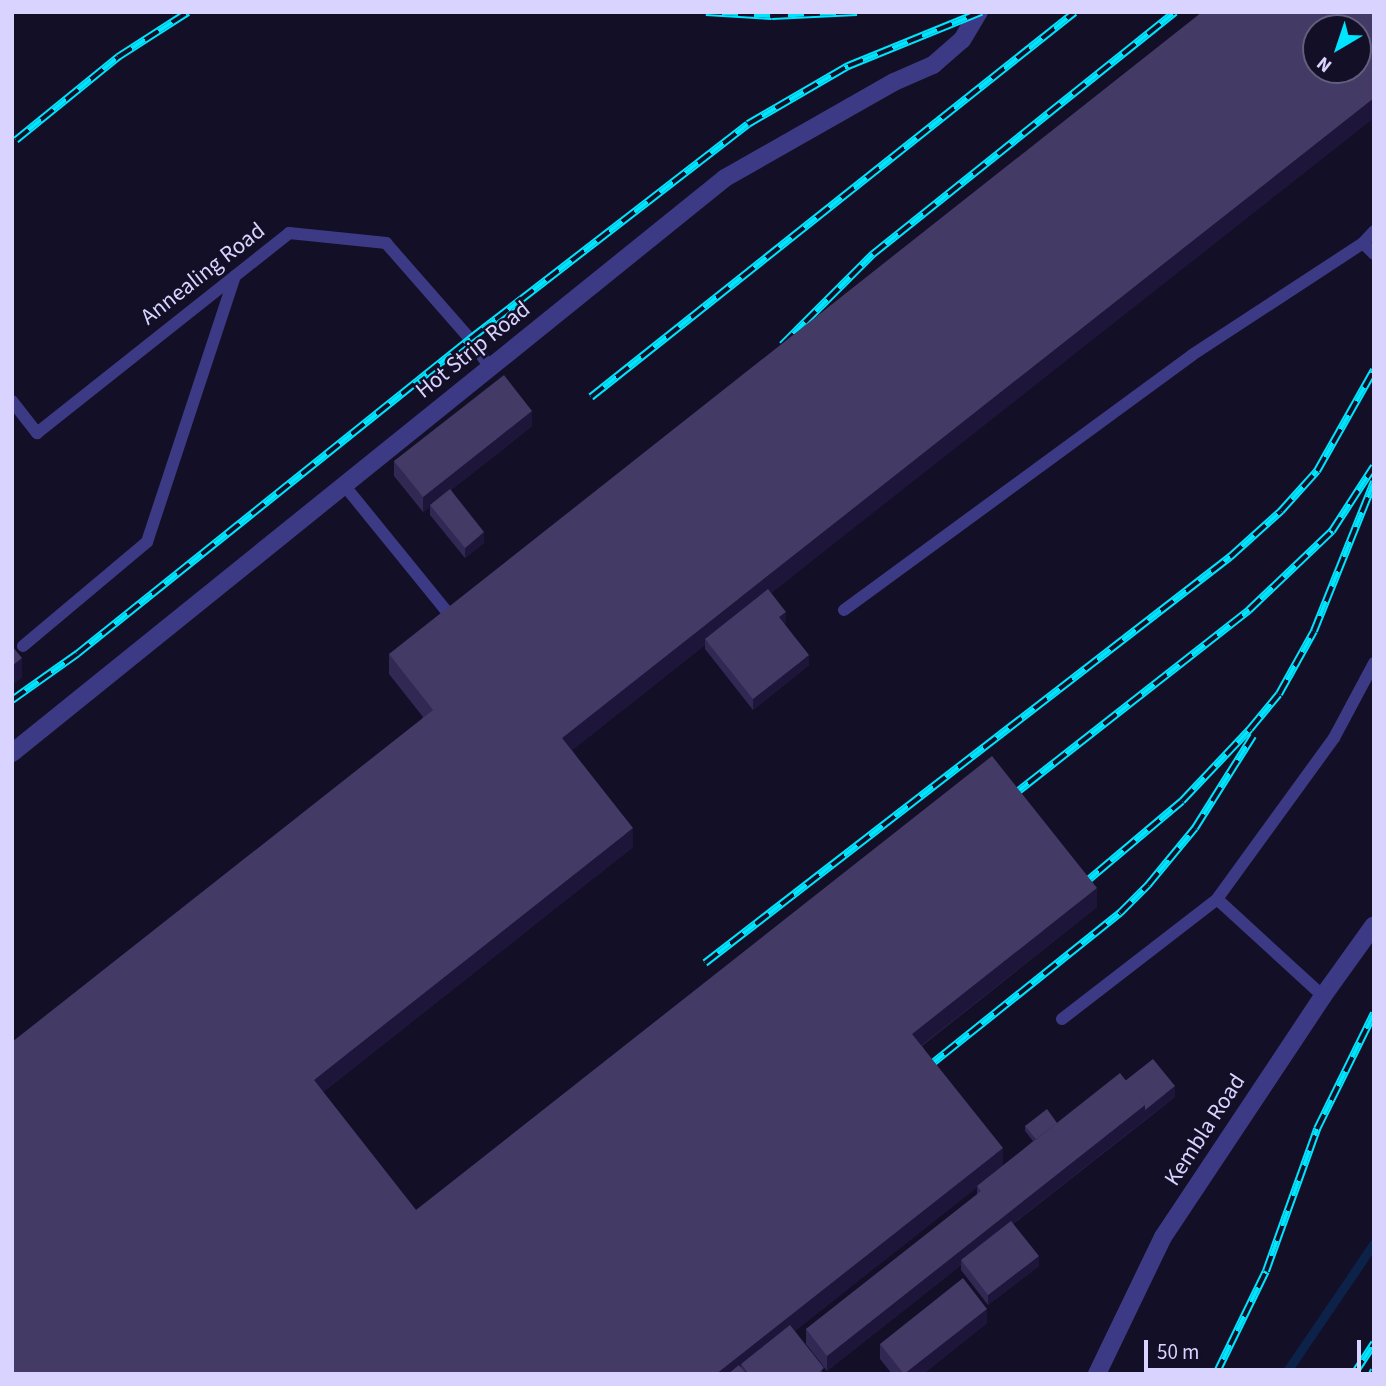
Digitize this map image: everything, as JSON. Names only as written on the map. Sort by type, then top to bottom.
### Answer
[{"type":"street","name":"Hot Strip Road","points":[[12,753],[725,178],[894,82],[933,65],[962,40],[979,12]]},
{"type":"street","name":"Kembla Road","points":[[1097,1374],[1163,1237],[1323,996],[1374,925]]},
{"type":"lane","points":[[844,610],[1192,355],[1363,243],[1374,231]]},
{"type":"lane","name":"Annealing Road","points":[[12,401],[37,433],[289,233],[386,243],[470,340],[489,368]]},
{"type":"lane","points":[[1363,243],[1374,254]]},
{"type":"lane","points":[[23,646],[147,542],[235,275]]},
{"type":"lane","points":[[344,485],[453,619]]},
{"type":"lane","points":[[1062,1019],[1217,899],[1334,738],[1374,663]]},
{"type":"lane","points":[[1217,899],[1323,996]]},
{"type":"building","points":[[1202,12],[1374,12],[1374,98],[562,738],[633,828],[314,1080],[416,1210],[992,756],[1097,888],[912,1034],[1003,1148],[716,1374],[12,1374],[12,1042],[433,710],[389,654]]},
{"type":"building","points":[[504,375],[532,411],[423,497],[394,461]]},
{"type":"building","points":[[450,489],[484,532],[465,548],[430,505]]},
{"type":"building","points":[[768,589],[786,612],[779,617],[809,655],[753,699],[705,639]]},
{"type":"building","points":[[12,646],[22,658],[12,666]]},
{"type":"building","points":[[1153,1059],[1175,1086],[1145,1110],[1145,1105],[1125,1081]]},
{"type":"building","points":[[1120,1073],[1145,1105],[827,1356],[806,1329],[981,1191],[977,1186]]},
{"type":"building","points":[[1047,1109],[1057,1123],[1036,1139],[1025,1126]]},
{"type":"building","points":[[1011,1221],[1039,1256],[988,1295],[961,1260]]},
{"type":"building","points":[[963,1278],[987,1309],[904,1374],[880,1344]]},
{"type":"building","points":[[790,1325],[824,1368],[817,1374],[749,1374],[741,1364]]},
{"type":"building","points":[[739,1365],[746,1374],[728,1374]]},
{"type":"waterway","points":[[1285,1374],[1374,1243]]},
{"type":"railway","points":[[16,140],[118,57],[188,12]]},
{"type":"railway","points":[[706,12],[772,16],[857,12]]},
{"type":"railway","points":[[12,700],[77,654],[470,339],[748,124],[848,66],[981,12]]},
{"type":"railway","points":[[591,397],[1075,12]]},
{"type":"railway","points":[[782,345],[873,254],[1175,12]]},
{"type":"railway","points":[[705,963],[1230,557],[1281,511],[1317,471],[1374,370]]},
{"type":"railway","points":[[1003,803],[1249,610],[1332,531],[1374,466]]},
{"type":"railway","points":[[1074,892],[1182,801],[1279,694],[1314,631],[1374,482]]},
{"type":"railway","points":[[919,1074],[1120,913],[1148,885],[1195,828],[1253,736]]},
{"type":"railway","points":[[1216,1374],[1266,1271],[1317,1129],[1374,1013]]},
{"type":"railway","points":[[1354,1374],[1374,1343]]},
{"type":"railway","points":[[1372,1374],[1374,1370]]}]
